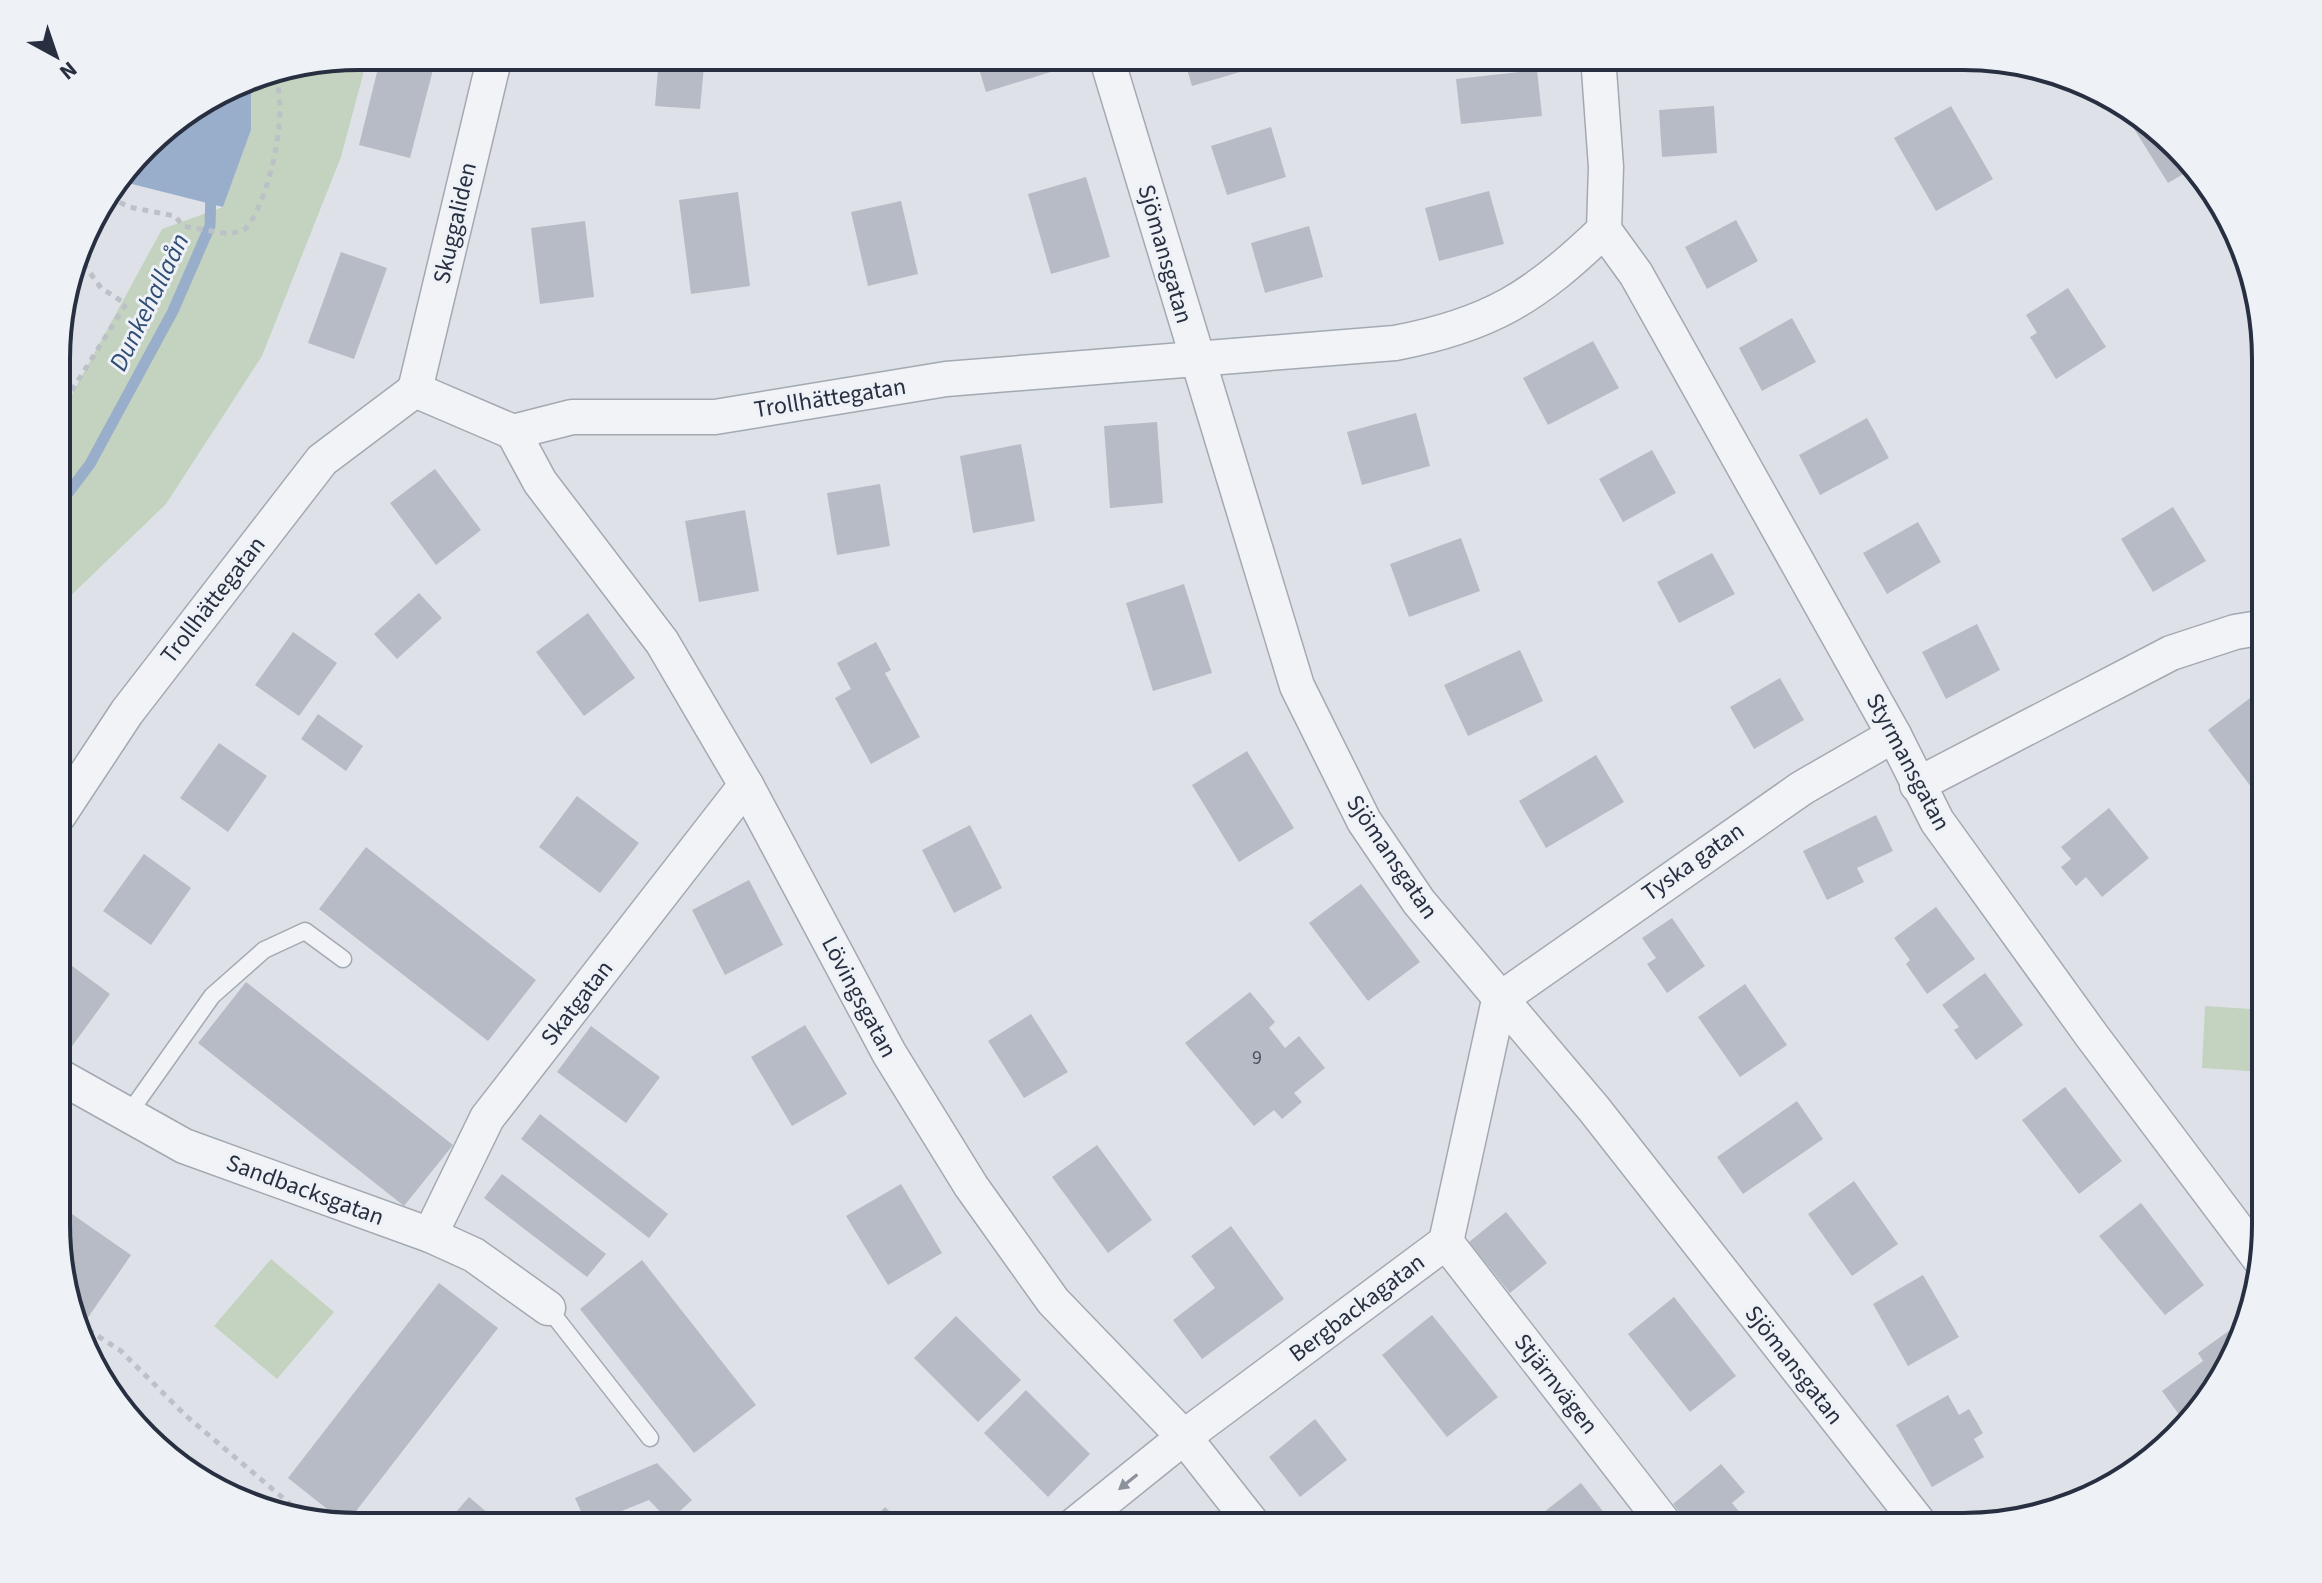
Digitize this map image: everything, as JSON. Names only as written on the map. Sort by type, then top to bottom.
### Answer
[{"type":"street","name":"Skuggaliden","points":[[415,390],[492,70]]},
{"type":"street","name":"Sjömansgatan","points":[[1110,70],[1293,671],[1331,758],[1364,821],[1419,902],[1594,1109],[1911,1513]]},
{"type":"street","points":[[1599,70],[1606,167],[1604,230]]},
{"type":"street","name":"Trollhättegatan","points":[[513,432],[572,417],[715,417],[946,379],[1395,343],[1450,333],[1503,310],[1540,287],[1604,230]]},
{"type":"street","name":"Styrmansgatan","points":[[1604,230],[1636,274],[1894,735],[1937,821],[2083,1024],[2251,1247]]},
{"type":"street","points":[[415,390],[513,432]]},
{"type":"street","name":"Trollhättegatan","points":[[70,798],[127,712],[322,460],[415,390]]},
{"type":"street","name":"Lövingsgatan","points":[[513,432],[540,482],[662,642],[746,785],[889,1053],[971,1186],[1053,1301],[1184,1437],[1244,1513]]},
{"type":"street","points":[[1917,785],[2171,653],[2252,629]]},
{"type":"street","name":"Tyska gatan","points":[[1499,1000],[1548,962],[1802,788],[1894,735]]},
{"type":"street","name":"Skatgatan","points":[[430,1235],[487,1118],[746,785]]},
{"type":"street","name":"Bergbackagatan","points":[[1089,1513],[1184,1437],[1446,1242],[1499,1000]]},
{"type":"street","name":"Sandbacksgatan","points":[[70,1082],[184,1146],[430,1235],[474,1255],[548,1308]]},
{"type":"street","name":"Stjärnvägen","points":[[1446,1242],[1656,1513]]},
{"type":"lane","points":[[127,1116],[212,996],[264,950],[305,931],[343,959]]},
{"type":"lane","points":[[548,1308],[650,1438]]},
{"type":"path","points":[[117,201],[129,207],[175,216],[183,226],[229,234],[244,230],[259,209],[280,113],[278,82]]},
{"type":"path","points":[[70,393],[126,304],[101,288],[85,266]]},
{"type":"path","points":[[90,1331],[121,1351],[185,1415],[291,1504]]},
{"type":"green space","points":[[364,70],[341,157],[262,356],[166,504],[70,596],[70,398],[162,229],[223,207],[251,130],[251,91],[321,72]]},
{"type":"green space","points":[[2205,1006],[2252,1009],[2252,1071],[2202,1068]]},
{"type":"green space","points":[[271,1259],[334,1312],[277,1379],[214,1326]]},
{"type":"water","points":[[251,91],[251,130],[223,207],[130,183],[183,130],[214,109]]},
{"type":"building","points":[[378,70],[433,70],[410,158],[359,145]]},
{"type":"building","points":[[658,70],[704,70],[700,109],[655,106]]},
{"type":"building","points":[[979,70],[1054,71],[986,92]]},
{"type":"building","points":[[1187,70],[1247,70],[1192,86]]},
{"type":"building","points":[[1537,70],[1542,116],[1461,124],[1456,79]]},
{"type":"building","points":[[1714,106],[1717,153],[1662,157],[1659,110]]},
{"type":"building","points":[[1951,106],[1993,179],[1936,211],[1894,138]]},
{"type":"building","points":[[2131,124],[2154,142],[2184,173],[2168,183]]},
{"type":"building","points":[[1271,127],[1286,177],[1227,195],[1211,146]]},
{"type":"building","points":[[1086,177],[1110,257],[1051,274],[1028,194]]},
{"type":"building","points":[[1489,191],[1504,244],[1439,261],[1425,208]]},
{"type":"building","points":[[738,192],[750,286],[691,294],[679,200]]},
{"type":"building","points":[[901,201],[918,274],[868,286],[851,212]]},
{"type":"building","points":[[1736,220],[1758,261],[1707,289],[1685,247]]},
{"type":"building","points":[[585,221],[594,297],[540,304],[531,228]]},
{"type":"building","points":[[1309,226],[1323,277],[1265,293],[1251,243]]},
{"type":"building","points":[[341,252],[387,268],[354,359],[308,343]]},
{"type":"building","points":[[2068,288],[2106,347],[2056,379],[2030,337],[2037,333],[2026,315]]},
{"type":"building","points":[[1792,318],[1816,362],[1762,391],[1739,348]]},
{"type":"building","points":[[1593,341],[1619,388],[1548,425],[1523,378]]},
{"type":"building","points":[[1416,413],[1430,466],[1362,485],[1347,432]]},
{"type":"building","points":[[1867,418],[1889,458],[1820,495],[1799,455]]},
{"type":"building","points":[[1157,422],[1163,503],[1110,508],[1104,426]]},
{"type":"building","points":[[1021,444],[1035,521],[973,533],[960,456]]},
{"type":"building","points":[[1652,450],[1676,493],[1623,522],[1599,479]]},
{"type":"building","points":[[435,469],[481,530],[436,565],[390,503]]},
{"type":"building","points":[[880,484],[890,546],[837,555],[827,493]]},
{"type":"building","points":[[2173,507],[2206,561],[2153,592],[2121,539]]},
{"type":"building","points":[[745,510],[759,591],[699,602],[685,521]]},
{"type":"building","points":[[1918,522],[1941,562],[1887,594],[1863,553]]},
{"type":"building","points":[[1461,538],[1480,591],[1409,617],[1390,564]]},
{"type":"building","points":[[1712,553],[1735,594],[1679,623],[1657,582]]},
{"type":"building","points":[[1184,584],[1212,673],[1153,691],[1126,603]]},
{"type":"building","points":[[419,593],[442,618],[397,659],[374,634]]},
{"type":"building","points":[[588,613],[635,678],[584,716],[536,652]]},
{"type":"building","points":[[1977,624],[2000,670],[1946,699],[1922,652]]},
{"type":"building","points":[[293,632],[337,663],[299,716],[255,685]]},
{"type":"building","points":[[876,642],[891,670],[885,673],[920,737],[871,764],[835,698],[851,689],[837,663]]},
{"type":"building","points":[[1520,650],[1543,701],[1468,736],[1444,685]]},
{"type":"building","points":[[1780,678],[1804,720],[1754,749],[1730,707]]},
{"type":"building","points":[[2252,697],[2252,788],[2208,730]]},
{"type":"building","points":[[318,714],[363,746],[346,771],[301,739]]},
{"type":"building","points":[[219,743],[267,776],[228,832],[180,798]]},
{"type":"building","points":[[1247,751],[1294,828],[1239,862],[1192,785]]},
{"type":"building","points":[[1596,755],[1624,802],[1546,848],[1519,801]]},
{"type":"building","points":[[577,796],[639,843],[600,893],[539,847]]},
{"type":"building","points":[[2109,808],[2149,858],[2102,897],[2086,877],[2076,886],[2061,867],[2071,859],[2061,847]]},
{"type":"building","points":[[1876,815],[1893,851],[1857,868],[1864,882],[1827,900],[1803,851]]},
{"type":"building","points":[[970,825],[1002,888],[954,913],[922,850]]},
{"type":"building","points":[[366,847],[536,980],[488,1041],[319,909]]},
{"type":"building","points":[[144,854],[191,888],[151,945],[103,911]]},
{"type":"building","points":[[749,880],[783,945],[725,975],[692,910]]},
{"type":"building","points":[[1361,884],[1420,962],[1368,1001],[1309,923]]},
{"type":"building","points":[[1936,907],[1975,959],[1927,994],[1906,964],[1910,960],[1894,938]]},
{"type":"building","points":[[1672,918],[1705,966],[1667,993],[1647,964],[1656,958],[1642,938]]},
{"type":"building","points":[[70,964],[110,994],[70,1049]]},
{"type":"building","points":[[1985,973],[2023,1025],[1976,1060],[1954,1030],[1959,1027],[1942,1005]]},
{"type":"building","points":[[246,982],[453,1145],[404,1206],[198,1043]]},
{"type":"building","points":[[1745,984],[1787,1045],[1740,1077],[1698,1017]]},
{"type":"building","points":[[1250,992],[1275,1022],[1269,1028],[1285,1048],[1299,1036],[1325,1068],[1294,1093],[1302,1102],[1282,1119],[1274,1110],[1254,1126],[1185,1043]]},
{"type":"building","points":[[1031,1014],[1068,1072],[1024,1098],[988,1041]]},
{"type":"building","points":[[805,1025],[847,1094],[792,1126],[751,1057]]},
{"type":"building","points":[[591,1026],[660,1077],[626,1123],[557,1072]]},
{"type":"building","points":[[2065,1087],[2122,1161],[2079,1194],[2022,1120]]},
{"type":"building","points":[[1797,1101],[1823,1139],[1743,1194],[1717,1157]]},
{"type":"building","points":[[540,1114],[668,1214],[649,1238],[521,1139]]},
{"type":"building","points":[[1097,1145],[1152,1220],[1108,1253],[1052,1177]]},
{"type":"building","points":[[502,1174],[606,1254],[587,1277],[484,1198]]},
{"type":"building","points":[[1854,1181],[1898,1244],[1852,1276],[1808,1214]]},
{"type":"building","points":[[901,1184],[942,1253],[888,1285],[846,1216]]},
{"type":"building","points":[[2141,1203],[2204,1285],[2165,1315],[2099,1236]]},
{"type":"building","points":[[1506,1212],[1547,1263],[1510,1293],[1469,1242]]},
{"type":"building","points":[[70,1213],[131,1255],[87,1319],[72,1262]]},
{"type":"building","points":[[1231,1226],[1284,1299],[1202,1359],[1173,1320],[1215,1288],[1191,1256]]},
{"type":"building","points":[[642,1260],[756,1405],[694,1453],[580,1309]]},
{"type":"building","points":[[1923,1275],[1959,1337],[1908,1366],[1873,1304]]},
{"type":"building","points":[[439,1283],[498,1328],[355,1513],[330,1511],[288,1478]]},
{"type":"building","points":[[1674,1297],[1736,1376],[1690,1412],[1628,1334]]},
{"type":"building","points":[[1432,1315],[1498,1397],[1447,1437],[1382,1355]]},
{"type":"building","points":[[956,1316],[1021,1380],[978,1422],[914,1358]]},
{"type":"building","points":[[2233,1328],[2213,1369],[2180,1415],[2162,1391],[2203,1361],[2198,1353]]},
{"type":"building","points":[[1026,1390],[1090,1454],[1048,1497],[984,1433]]},
{"type":"building","points":[[1948,1395],[1959,1415],[1969,1409],[1983,1433],[1974,1439],[1984,1457],[1932,1487],[1896,1425]]},
{"type":"building","points":[[1315,1419],[1347,1460],[1300,1497],[1269,1457]]},
{"type":"building","points":[[657,1463],[692,1500],[678,1513],[661,1513],[649,1500],[617,1513],[582,1513],[575,1498]]},
{"type":"building","points":[[1721,1464],[1745,1492],[1732,1503],[1740,1513],[1680,1513],[1673,1504]]},
{"type":"building","points":[[1581,1483],[1604,1513],[1543,1513]]},
{"type":"building","points":[[469,1497],[488,1513],[455,1513]]},
{"type":"waterway","name":"Dunkehallaån","points":[[70,490],[90,464],[173,311],[210,226],[211,190]]}]
